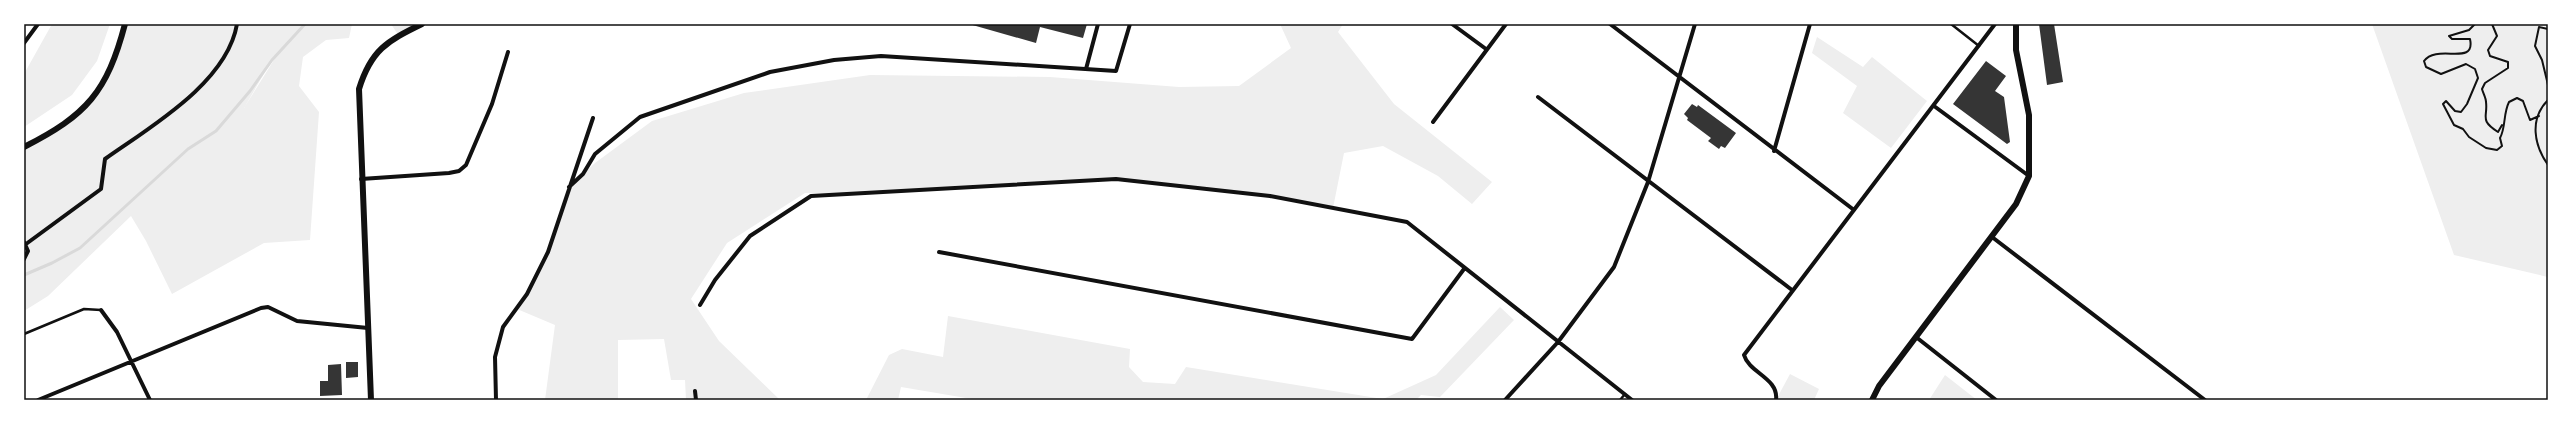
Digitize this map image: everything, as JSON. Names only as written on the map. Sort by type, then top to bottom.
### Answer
[{"type":"street","points":[[24,43],[38,24]]},
{"type":"street","points":[[24,147],[70,120],[90,102],[109,74],[125,24]]},
{"type":"street","points":[[24,259],[28,251],[25,243],[101,189],[105,159],[169,114],[194,92],[227,50],[237,24]]},
{"type":"street","points":[[371,400],[358,89],[364,72],[379,49],[422,24]]},
{"type":"street","points":[[1086,69],[1098,24]]},
{"type":"street","points":[[569,187],[583,174],[595,154],[640,117],[770,72],[834,60],[880,56],[1116,71],[1130,24]]},
{"type":"street","points":[[1452,24],[1486,49]]},
{"type":"street","points":[[1433,122],[1506,24]]},
{"type":"street","points":[[1610,24],[1854,210]]},
{"type":"street","points":[[1505,400],[1558,342],[1614,267],[1648,182],[1695,24]]},
{"type":"street","points":[[1774,150],[1810,24]]},
{"type":"street","points":[[1776,400],[1777,394],[1770,382],[1749,364],[1744,355],[1995,24]]},
{"type":"street","points":[[1872,400],[1879,386],[2016,204],[2029,176],[2029,115],[2016,50],[2016,24]]},
{"type":"street","points":[[361,179],[449,173],[459,171],[466,165],[492,104],[508,52]]},
{"type":"street","points":[[1538,97],[1792,290]]},
{"type":"street","points":[[1934,106],[2029,176]]},
{"type":"street","points":[[496,400],[495,357],[503,327],[536,279],[548,252],[593,118]]},
{"type":"street","points":[[700,305],[715,280],[750,236],[810,196],[1116,179],[1270,196],[1407,222],[1464,269],[1632,400]]},
{"type":"street","points":[[1992,237],[2205,400]]},
{"type":"street","points":[[939,252],[1412,339],[1464,269]]},
{"type":"street","points":[[38,400],[268,307],[297,321],[368,328]]},
{"type":"street","points":[[101,310],[117,332],[150,400]]},
{"type":"street","points":[[1916,337],[1996,400]]},
{"type":"street","points":[[695,391],[696,400]]},
{"type":"lane","points":[[1951,24],[1979,46]]},
{"type":"lane","points":[[24,334],[84,309],[101,310]]},
{"type":"lane","points":[[1620,400],[1624,394]]},
{"type":"path","points":[[2475,24],[2469,30],[2449,36],[2452,39],[2470,39],[2471,44],[2467,52],[2461,55],[2438,52],[2428,56],[2424,61],[2426,67],[2441,74],[2466,64],[2475,69],[2478,78],[2467,104],[2461,112],[2455,110],[2446,101],[2443,104],[2454,125],[2463,129],[2469,137],[2486,148],[2497,150],[2502,146],[2500,138],[2504,132],[2504,111],[2509,102],[2517,98],[2522,101],[2530,120],[2540,116]]},
{"type":"path","points":[[2492,24],[2497,36],[2488,50],[2490,56],[2508,62],[2508,68],[2485,83],[2482,89],[2486,102],[2484,113],[2489,126],[2498,132],[2503,124]]},
{"type":"path","points":[[2548,29],[2544,26],[2539,27],[2535,46],[2542,60],[2548,86]]},
{"type":"path","points":[[2548,100],[2539,112],[2540,116],[2536,128],[2537,148],[2548,165]]},
{"type":"shaded area","points":[[52,24],[110,24],[97,61],[72,95],[24,127],[24,74]]},
{"type":"shaded area","points":[[125,24],[352,24],[349,38],[326,40],[303,57],[299,86],[319,112],[310,240],[264,243],[172,294],[146,241],[131,216],[48,296],[24,311],[24,147],[70,120],[102,86]],"holes":[[[277,55],[244,108],[272,60]]]},
{"type":"shaded area","points":[[391,24],[422,24],[399,36]]},
{"type":"shaded area","points":[[1280,24],[1343,24],[1338,32],[1394,104],[1492,182],[1472,204],[1438,176],[1383,146],[1344,153],[1333,208],[1270,196],[1116,179],[852,193],[805,193],[727,243],[691,299],[719,341],[780,400],[686,400],[685,380],[671,380],[664,339],[618,340],[618,400],[545,400],[555,325],[517,309],[548,252],[569,187],[595,163],[652,121],[744,93],[870,75],[1050,77],[1179,87],[1239,86],[1291,48]]},
{"type":"shaded area","points":[[2372,24],[2548,24],[2548,277],[2454,255]]},
{"type":"shaded area","points":[[1817,37],[1863,67],[1872,57],[1927,101],[1891,148],[1843,113],[1857,86],[1812,53]]},
{"type":"shaded area","points":[[1500,307],[1514,320],[1440,397],[1421,395],[1416,400],[978,400],[901,387],[898,400],[866,400],[889,355],[902,349],[943,357],[948,316],[1130,349],[1129,367],[1143,382],[1175,384],[1186,367],[1383,399],[1436,375]]},
{"type":"shaded area","points":[[1790,374],[1819,389],[1814,400],[1776,400]]},
{"type":"shaded area","points":[[1945,375],[1977,400],[1929,400]]},
{"type":"building","points":[[969,24],[1087,24],[1083,38],[1040,27],[1036,43]]},
{"type":"building","points":[[2039,24],[2054,24],[2063,82],[2047,85]]},
{"type":"building","points":[[1986,61],[2006,76],[1995,91],[2004,97],[2010,142],[2007,144],[1953,104]]},
{"type":"building","points":[[1692,104],[1697,107],[1698,105],[1736,133],[1725,148],[1721,146],[1719,149],[1708,141],[1711,138],[1687,120],[1688,118],[1684,114]]},
{"type":"building","points":[[346,362],[358,362],[358,377],[346,378]]},
{"type":"building","points":[[341,364],[342,395],[320,396],[320,381],[328,381],[328,365]]},
{"type":"waterway","points":[[24,275],[52,263],[80,248],[188,149],[216,131],[250,91],[272,60],[305,24]]}]
